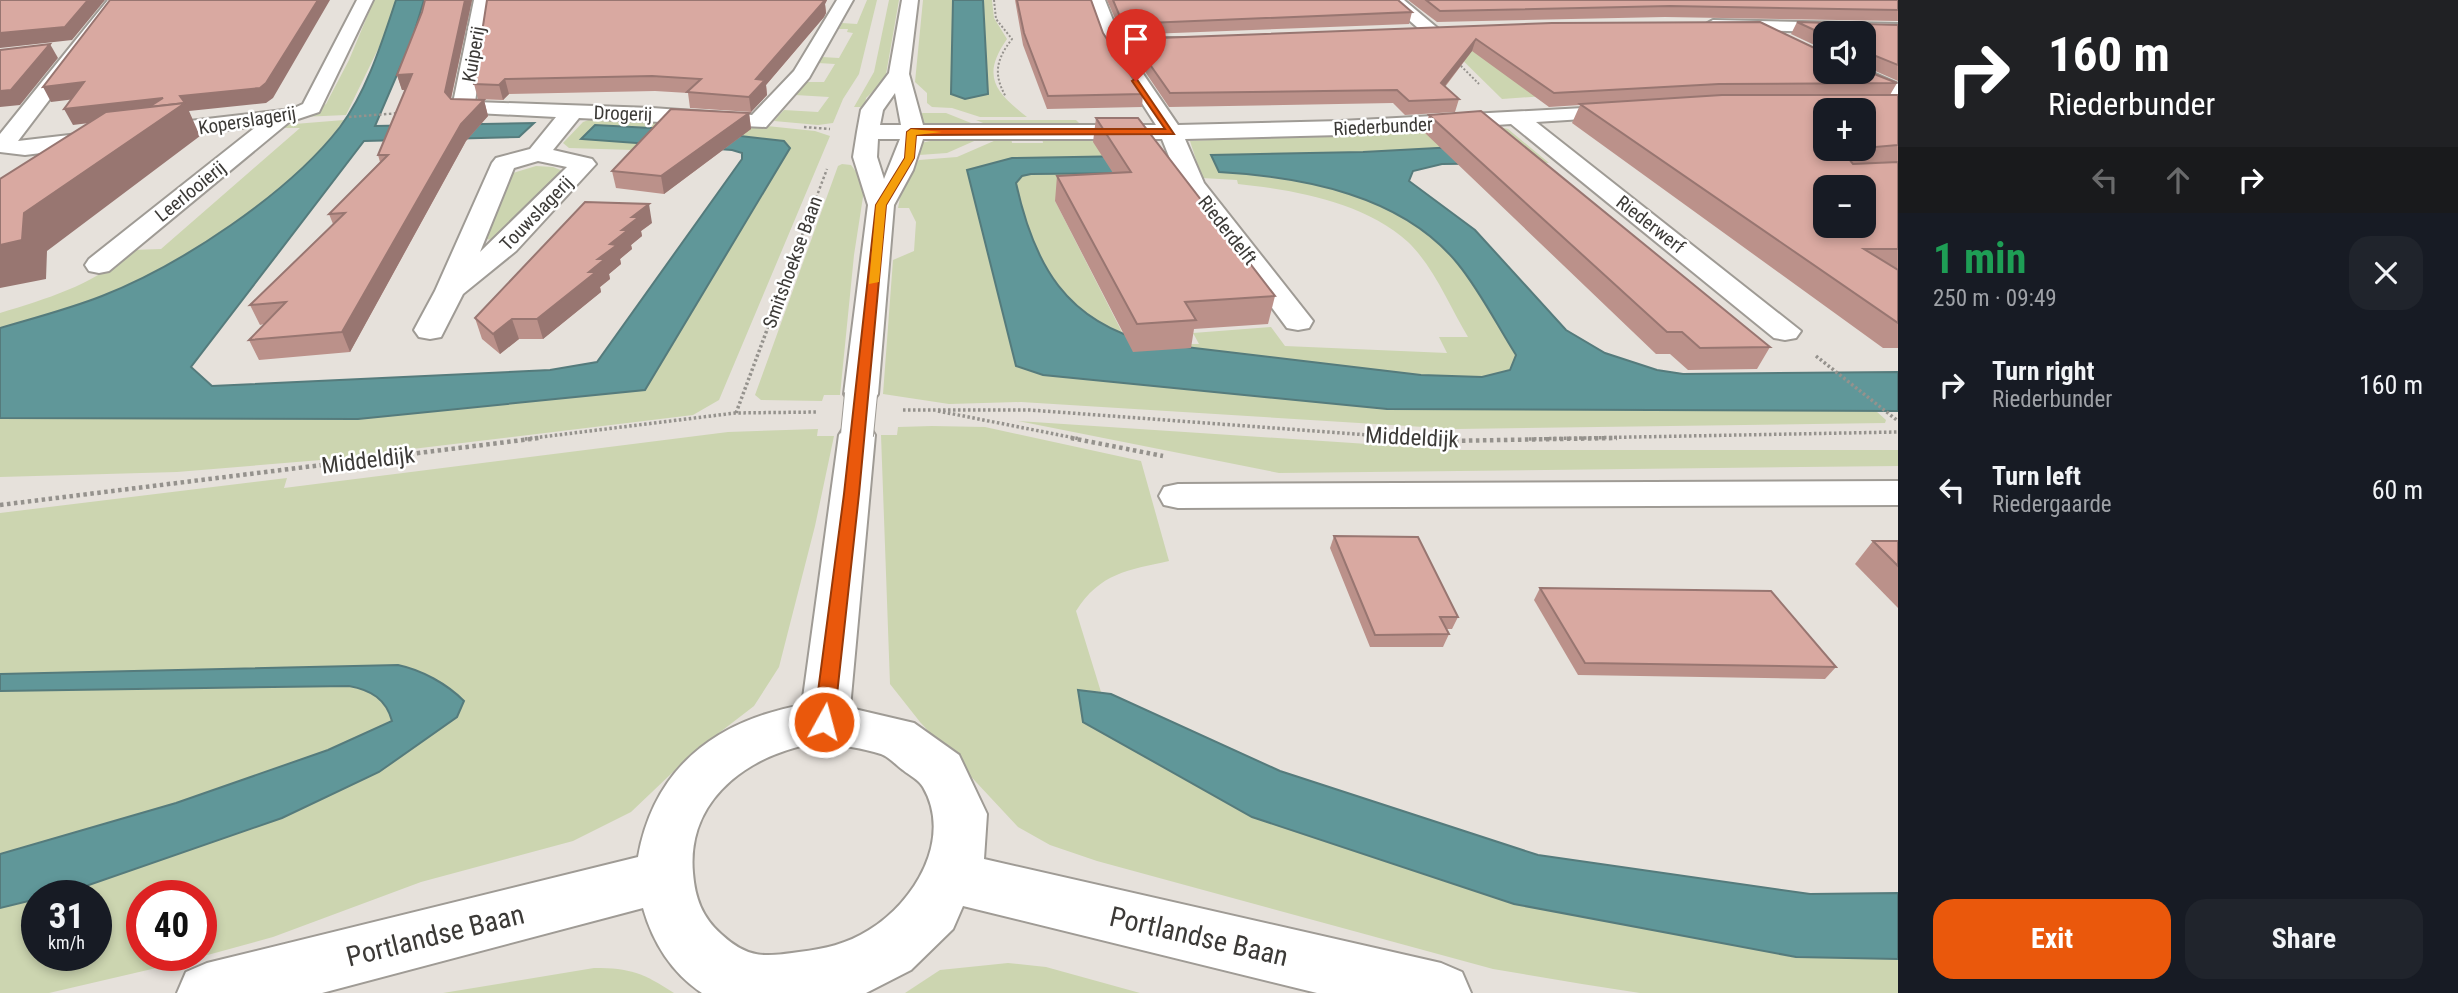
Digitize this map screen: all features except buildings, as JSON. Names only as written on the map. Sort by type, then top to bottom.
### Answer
[{"type":"street","name":"Koperslagerij","points":[[117,0],[61,56],[2,146],[25,148],[281,118],[312,108],[365,0]]},
{"type":"street","name":"Kuiperij","points":[[463,108],[482,0]]},
{"type":"street","name":"Drogerij","points":[[463,108],[573,111],[758,122],[802,74],[845,0]]},
{"type":"street","points":[[824,722],[881,205],[865,157],[873,110],[899,74],[910,0]]},
{"type":"street","name":"Riederdelft","points":[[1097,0],[1113,44],[1171,132],[1192,184],[1298,321]]},
{"type":"street","points":[[1394,0],[1439,30]]},
{"type":"street","points":[[1714,6],[1795,46]]},
{"type":"street","points":[[1696,26],[1898,29]]},
{"type":"street","points":[[1406,32],[1439,30]]},
{"type":"street","points":[[1113,44],[1207,42]]},
{"type":"street","points":[[881,205],[910,158],[913,110],[899,74]]},
{"type":"street","points":[[1876,82],[1898,91]]},
{"type":"street","name":"Riederbunder","points":[[868,132],[1171,132],[1341,128],[1646,109]]},
{"type":"street","name":"Touwslagerij","points":[[538,154],[573,111]]},
{"type":"street","name":"Riederwerf","points":[[1516,117],[1785,331]]},
{"type":"street","name":"Leerlooierij","points":[[99,265],[281,118]]},
{"type":"street","name":"Touwslagerij","points":[[430,330],[450,291],[504,163],[538,154],[583,164],[506,245],[450,291]]},
{"type":"street","points":[[1178,495],[1898,493]]},
{"type":"street","points":[[824,722],[852,723],[902,740],[924,756],[941,775],[954,798],[962,823],[963,851],[957,879],[945,909],[925,936],[899,959],[867,977],[832,988],[796,992],[761,987],[728,976],[702,958],[677,924],[668,905],[663,877],[665,846],[675,817],[691,791],[711,767],[736,748],[764,734],[793,725],[824,722]]},
{"type":"street","name":"Portlandse Baan","points":[[207,993],[663,877]]},
{"type":"street","name":"Portlandse Baan","points":[[957,879],[1441,993]]},
{"type":"path","points":[[994,0],[996,19],[1012,39]]},
{"type":"path","points":[[1439,30],[1434,38],[1474,80],[1516,117]]},
{"type":"path","points":[[1012,39],[1019,39]]},
{"type":"path","points":[[1012,39],[997,58],[996,77],[1005,96],[1014,103]]},
{"type":"path","points":[[344,117],[390,113]]},
{"type":"path","name":"Smitshoekse Baan","points":[[736,413],[831,157]]},
{"type":"path","points":[[1839,373],[1897,420]]},
{"type":"path","name":"Middeldijk","points":[[1165,456],[927,409],[1030,410],[1445,441],[1898,432]]},
{"type":"path","name":"Middeldijk","points":[[0,505],[736,413]]},
{"type":"green space","points":[[374,0],[396,0],[381,43],[346,115],[301,117],[326,104],[349,60]]},
{"type":"green space","points":[[867,0],[877,0],[859,74],[843,99],[833,123],[818,125],[774,121],[784,110],[818,112],[829,97],[795,95],[805,82],[824,82],[835,64],[818,63],[822,57],[839,58],[853,33],[847,32],[848,29],[839,29],[842,23],[857,24]]},
{"type":"green space","points":[[889,0],[899,0],[885,80],[866,98],[865,107],[854,107],[874,72]]},
{"type":"green space","points":[[923,0],[953,0],[951,93],[988,94],[983,0],[992,0],[994,18],[1007,39],[995,63],[995,82],[1007,99],[1027,117],[980,117],[952,108],[932,107],[927,103],[927,93],[915,82]]},
{"type":"green space","points":[[1439,37],[1575,94],[1502,99]]},
{"type":"green space","points":[[922,113],[946,113],[981,127],[951,128],[921,124]]},
{"type":"green space","points":[[594,118],[738,123],[815,131],[830,136],[719,400],[693,415],[321,460],[177,472],[0,477],[0,419],[358,419],[645,390],[790,148],[595,125],[582,139],[655,144],[633,150],[569,148],[563,143],[583,122]]},
{"type":"green space","points":[[344,120],[324,146],[297,172],[234,223],[200,245],[132,283],[101,296],[0,328],[0,313],[70,289],[102,272],[132,250],[161,249],[300,128],[279,128],[282,125]]},
{"type":"green space","points":[[976,120],[1076,120],[1084,128],[995,128]]},
{"type":"green space","points":[[1496,126],[1508,129],[1549,163],[1363,152],[1211,155],[1219,172],[1317,185],[1380,206],[1409,221],[1435,240],[1474,286],[1516,355],[1510,370],[1484,377],[1441,377],[1244,356],[1192,349],[1188,344],[1199,344],[1193,333],[1271,327],[1285,346],[1447,353],[1439,337],[1468,337],[1426,263],[1408,242],[1390,228],[1371,217],[1328,200],[1238,184],[1237,180],[1202,178],[1190,141]]},
{"type":"green space","points":[[951,137],[981,138],[947,153],[919,155],[920,143]]},
{"type":"green space","points":[[1003,137],[1011,137],[1012,143],[1043,143],[1042,137],[1139,137],[1141,141],[1153,144],[1166,183],[1122,185],[1128,197],[1055,201],[1124,336],[1082,310],[1051,274],[1030,231],[1016,183],[1022,176],[1031,174],[1138,173],[1131,157],[1012,158],[967,170],[1016,366],[1043,375],[1387,409],[1876,411],[1886,420],[1885,423],[1456,429],[1021,402],[949,404],[883,394],[893,260],[914,251],[916,222],[909,208],[898,208],[903,183],[919,160],[957,157]]},
{"type":"green space","points":[[851,165],[865,184],[854,255],[840,395],[824,395],[822,401],[761,400],[755,395],[838,166]]},
{"type":"green space","points":[[536,166],[553,167],[563,171],[492,240],[486,239],[513,173]]},
{"type":"green space","points":[[1018,421],[1458,450],[1898,450],[1898,466],[1279,473]]},
{"type":"green space","points":[[898,427],[985,427],[1141,461],[1169,561],[1116,575],[1095,588],[1076,611],[1101,692],[1078,690],[1083,721],[1252,817],[1514,904],[1796,957],[1898,959],[1898,993],[1640,993],[1493,969],[1097,861],[1050,845],[1018,827],[920,722],[890,684],[881,435],[897,435]]},
{"type":"green space","points":[[818,429],[817,436],[834,436],[815,526],[779,667],[754,706],[693,753],[631,812],[573,841],[421,882],[273,937],[217,952],[217,880],[126,880],[126,971],[143,971],[49,993],[0,993],[0,908],[21,903],[21,971],[112,971],[112,880],[97,880],[464,701],[434,678],[398,665],[0,674],[0,513],[287,478],[284,488],[728,432]]},
{"type":"green space","points":[[349,686],[364,690],[382,701],[392,722],[248,780],[100,827],[0,854],[0,691]]},
{"type":"green space","points":[[1008,963],[1046,967],[1140,993],[905,993],[940,970]]},
{"type":"green space","points":[[594,968],[636,973],[674,993],[443,993]]},
{"type":"water","points":[[396,0],[424,0],[412,40],[375,126],[534,123],[519,137],[364,141],[191,367],[212,386],[550,370],[597,362],[742,159],[742,153],[732,150],[581,139],[595,125],[688,130],[784,141],[790,148],[645,390],[358,419],[0,418],[0,328],[77,305],[133,283],[198,247],[263,202],[318,152],[350,113],[373,66]]},
{"type":"water","points":[[953,0],[983,0],[988,94],[965,99],[951,94]]},
{"type":"water","points":[[1511,144],[1534,163],[1442,164],[1413,171],[1409,181],[1475,230],[1566,330],[1605,353],[1657,370],[1683,374],[1898,372],[1898,411],[1387,409],[1043,375],[1016,366],[967,170],[1012,158],[1131,156],[1138,173],[1031,174],[1022,176],[1016,183],[1033,240],[1058,286],[1076,305],[1097,321],[1122,333],[1152,343],[1421,375],[1482,377],[1510,370],[1516,355],[1466,274],[1435,240],[1409,221],[1349,194],[1284,179],[1219,172],[1211,155],[1363,152]]},
{"type":"water","points":[[398,665],[434,678],[464,701],[457,717],[379,772],[282,818],[103,880],[21,880],[21,903],[0,908],[0,854],[176,803],[328,750],[392,721],[382,701],[364,690],[349,686],[0,691],[0,674]]},
{"type":"water","points":[[1078,690],[1111,694],[1280,771],[1538,855],[1810,894],[1898,893],[1898,959],[1796,957],[1514,904],[1252,817],[1083,722]]},
{"type":"slow traffic","points":[[873,282],[881,205],[910,158],[911,132],[938,132]]},
{"type":"route","points":[[824,722],[852,494],[881,205],[910,158],[911,132],[1171,132],[1136,81]]}]
